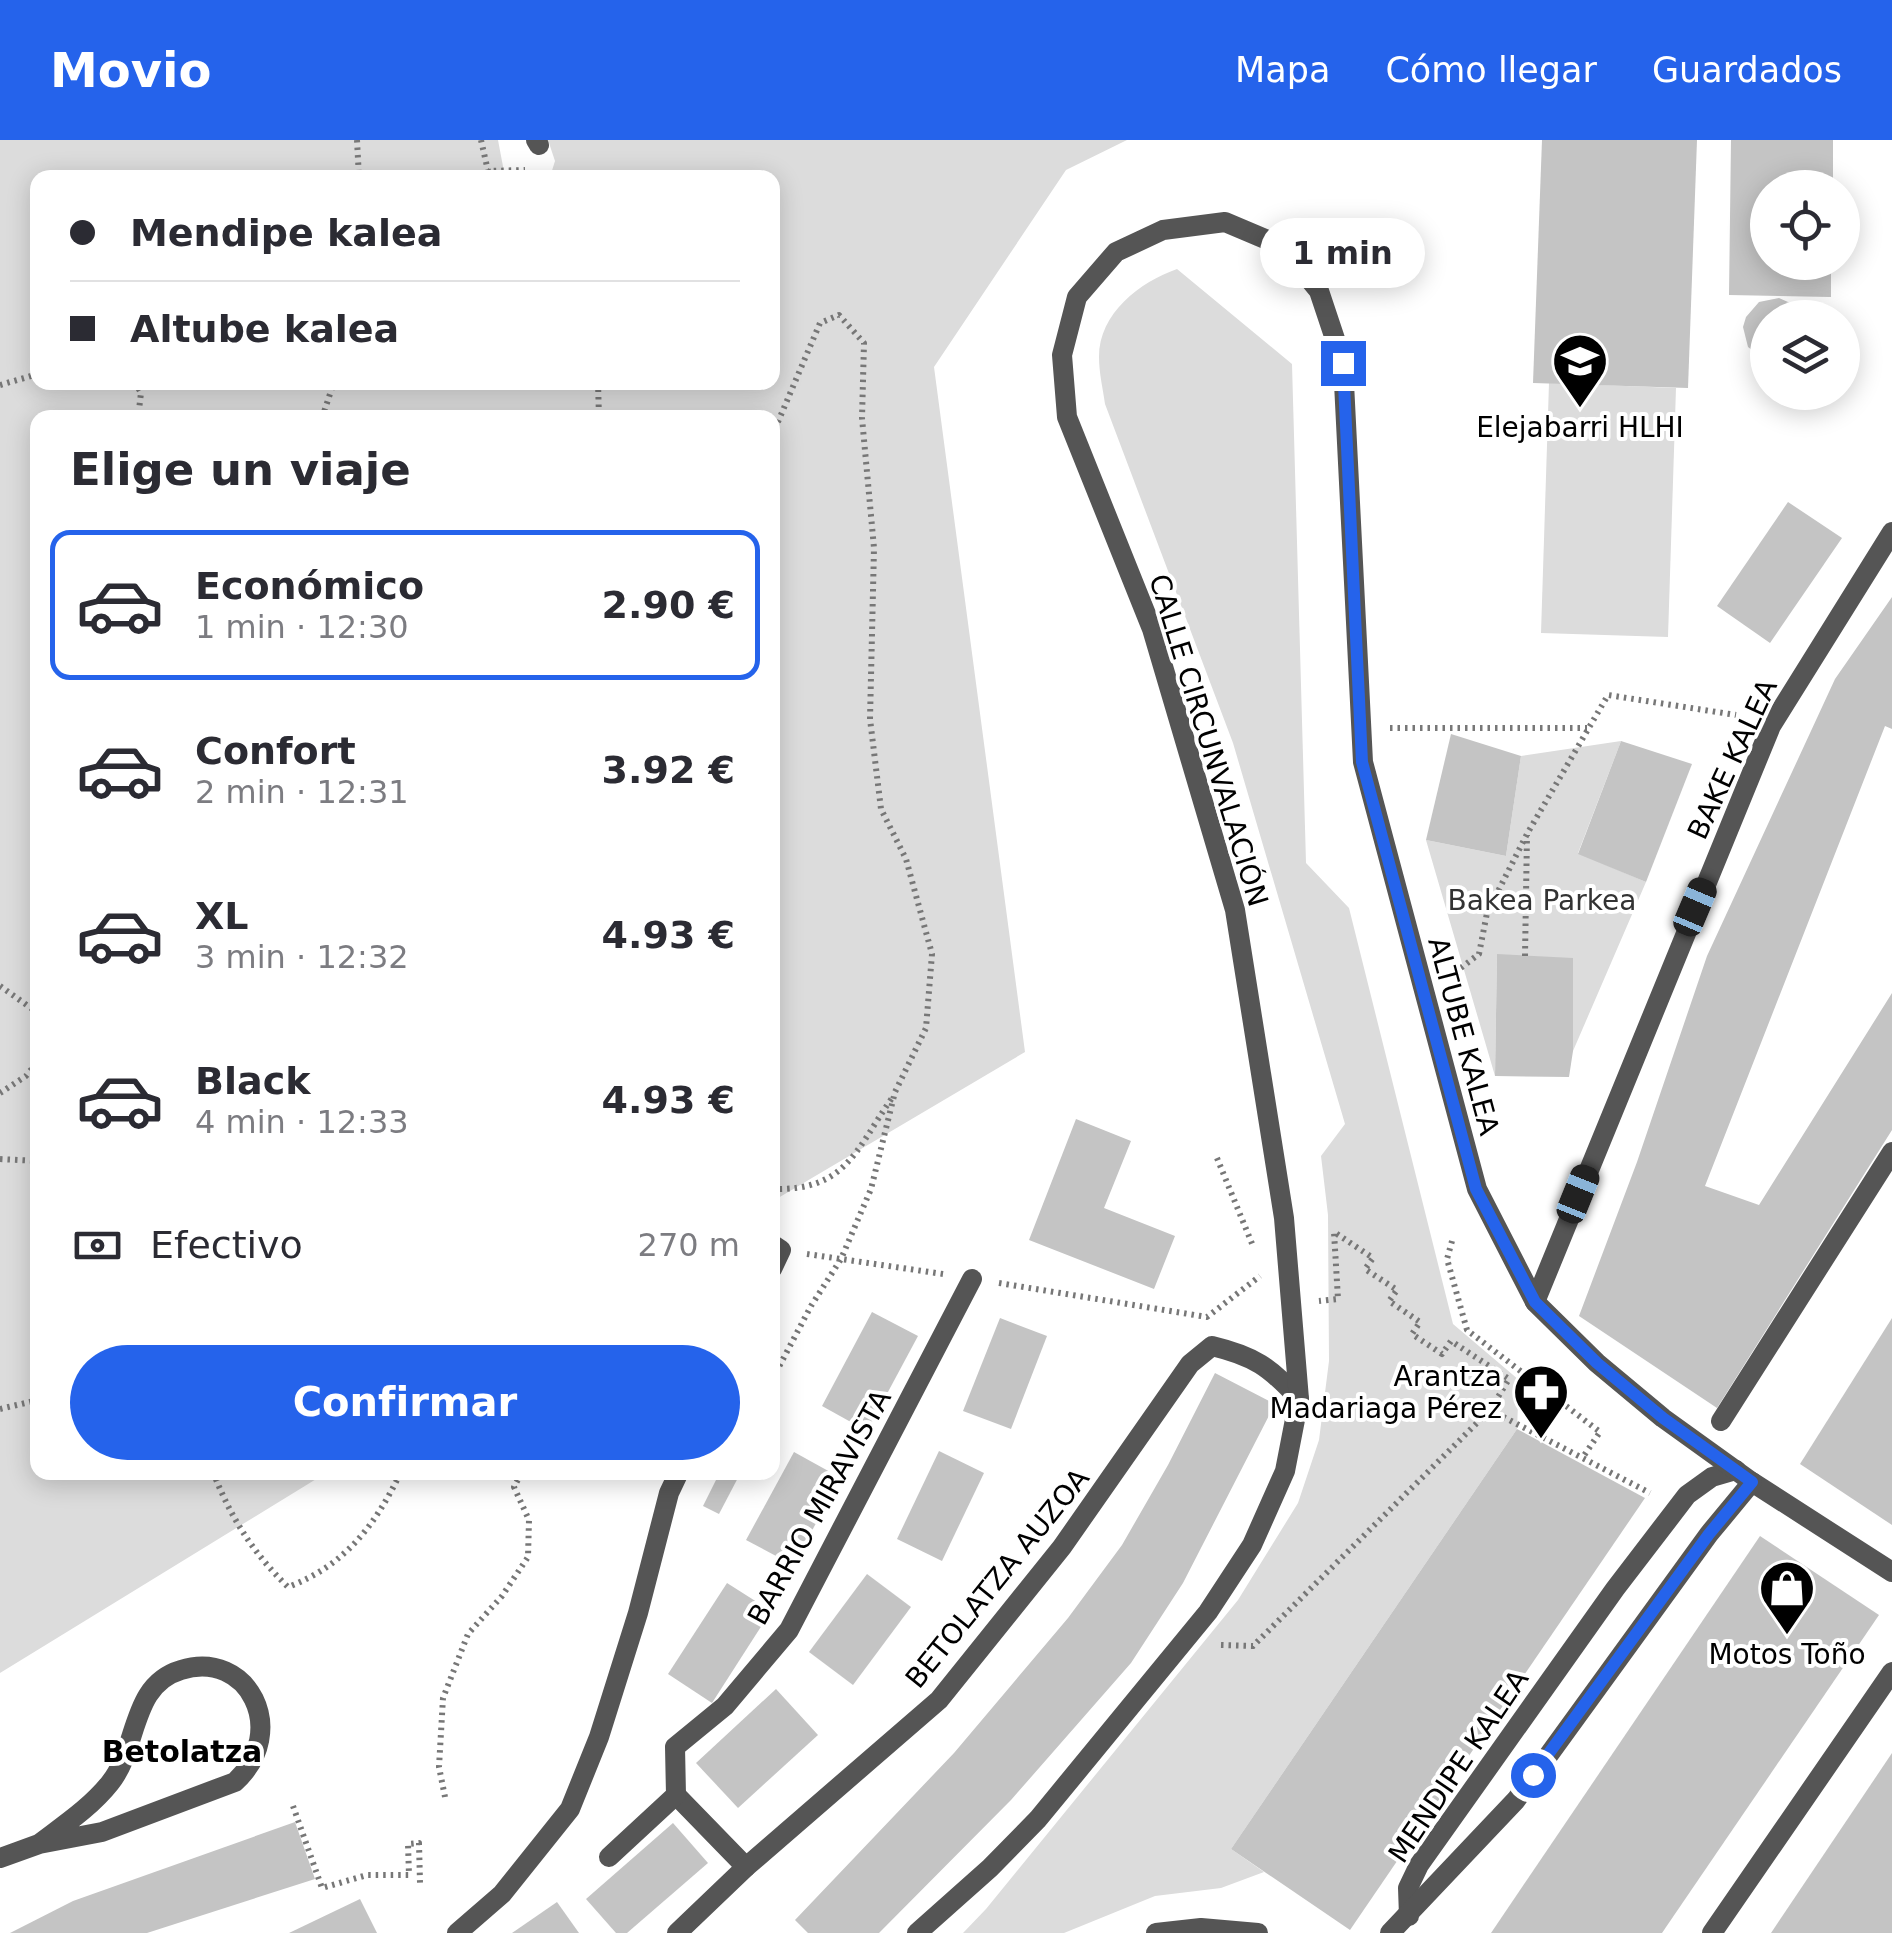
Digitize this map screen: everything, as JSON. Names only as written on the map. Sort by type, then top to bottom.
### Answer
[{"type":"street","name":"CALLE CIRCUNVALACIÓN","points":[[917,1933],[930,1925],[1038,1819],[1208,1612],[1252,1545],[1285,1472],[1299,1399],[1284,1218],[1235,910],[1152,629],[1067,417],[1062,355],[1077,297],[1116,252],[1163,230],[1225,222],[1282,246],[1319,292],[1343,363]]},
{"type":"street","name":"ALTUBE KALEA","points":[[1343,363],[1362,762],[1476,1189],[1535,1302],[1597,1363],[1663,1418],[1744,1476]]},
{"type":"street","name":"BAKE KALEA","points":[[1535,1302],[1771,726],[1892,532]]},
{"type":"street","points":[[1721,1421],[1892,1152]]},
{"type":"street","name":"BARRIO MIRAVISTA","points":[[676,1794],[676,1747],[724,1706],[790,1630],[972,1279]]},
{"type":"street","name":"BETOLATZA AUZOA","points":[[677,1933],[746,1867],[939,1700],[1084,1517],[1190,1364],[1212,1346],[1248,1354],[1275,1372],[1299,1399]]},
{"type":"street","points":[[1744,1476],[1892,1572]]},
{"type":"street","name":"MENDIPE KALEA","points":[[1409,1916],[1516,1800],[1709,1534],[1744,1476]]},
{"type":"street","name":"MENDIPE KALEA","points":[[1409,1916],[1408,1888],[1419,1865],[1615,1589],[1687,1495],[1712,1477],[1744,1476]]},
{"type":"street","points":[[457,1933],[502,1894],[570,1809],[599,1736],[675,1480]]},
{"type":"street","points":[[0,1858],[39,1844],[102,1832],[236,1782],[249,1770],[261,1746],[263,1726],[258,1705],[229,1674],[205,1667],[182,1669],[162,1678],[143,1698],[129,1750],[110,1784],[39,1844]]},
{"type":"street","points":[[1712,1933],[1892,1672]]},
{"type":"street","points":[[609,1857],[676,1794],[746,1867]]},
{"type":"street","points":[[1390,1933],[1409,1916]]},
{"type":"street","points":[[1156,1933],[1201,1928],[1258,1933]]},
{"type":"path","points":[[356,140],[358,170]]},
{"type":"path","points":[[480,140],[488,170],[528,170]]},
{"type":"path","points":[[780,417],[820,323],[839,315],[864,343],[862,418],[874,548],[870,720],[881,809],[906,859],[932,954],[926,1028],[895,1092],[846,1168],[818,1185],[780,1188]]},
{"type":"path","points":[[0,385],[30,376]]},
{"type":"path","points":[[1444,982],[1479,954],[1486,913],[1526,834],[1608,695],[1736,716]]},
{"type":"path","points":[[1384,728],[1588,728]]},
{"type":"path","points":[[1526,834],[1526,956]]},
{"type":"path","points":[[0,986],[30,1007]]},
{"type":"path","points":[[0,1093],[30,1071]]},
{"type":"path","points":[[780,1365],[841,1259],[871,1190],[895,1092]]},
{"type":"path","points":[[1217,1158],[1253,1248]]},
{"type":"path","points":[[0,1160],[30,1161]]},
{"type":"path","points":[[1221,1645],[1253,1646],[1490,1410],[1510,1379],[1451,1340],[1442,1354],[1412,1334],[1420,1322],[1389,1302],[1396,1290],[1366,1269],[1373,1258],[1334,1232],[1338,1300],[1317,1300]]},
{"type":"path","points":[[1452,1240],[1447,1259],[1468,1330],[1600,1432],[1582,1457]]},
{"type":"path","points":[[780,1254],[841,1259],[1208,1317],[1262,1275],[1260,1265]]},
{"type":"path","points":[[0,1409],[30,1402]]},
{"type":"path","points":[[1490,1410],[1650,1493]]},
{"type":"path","points":[[216,1480],[230,1516],[264,1564],[288,1587],[310,1579],[357,1543],[379,1517],[397,1480]]},
{"type":"path","points":[[445,1797],[440,1767],[443,1698],[468,1634],[502,1596],[528,1557],[529,1520],[514,1486],[517,1480]]},
{"type":"path","points":[[292,1806],[322,1888],[367,1875],[409,1875],[408,1844],[418,1843],[420,1883]]},
{"type":"green space","points":[[0,140],[498,140],[504,170],[30,170],[30,390],[780,390],[780,170],[552,170],[555,161],[548,140],[1127,140],[1066,170],[934,367],[1025,1052],[780,1197],[780,410],[30,410],[30,1480],[315,1480],[0,1673]]},
{"type":"green space","points":[[1177,269],[1292,364],[1306,863],[1349,908],[1453,1324],[1519,1380],[1517,1429],[1231,1849],[1264,1872],[1221,1888],[1155,1896],[1064,1933],[963,1933],[1238,1600],[1298,1503],[1319,1440],[1329,1361],[1328,1215],[1321,1156],[1345,1124],[1233,743],[1105,404],[1100,375],[1101,341],[1114,313],[1136,291]]},
{"type":"green space","points":[[1549,383],[1676,388],[1668,637],[1541,633]]},
{"type":"green space","name":"Bakea Parkea","points":[[1621,741],[1578,853],[1646,882],[1573,1051],[1497,954],[1495,1076],[1426,840],[1506,856],[1521,756]]},
{"type":"building","points":[[1542,140],[1697,140],[1688,388],[1533,383]]},
{"type":"building","points":[[1731,140],[1833,140],[1833,170],[1750,170],[1750,280],[1831,280],[1831,297],[1729,295]]},
{"type":"building","points":[[1750,312],[1750,349],[1743,327]]},
{"type":"building","points":[[1788,502],[1842,538],[1770,643],[1717,606]]},
{"type":"building","points":[[1892,597],[1892,729],[1885,726],[1705,1186],[1759,1205],[1892,993],[1892,1130],[1717,1408],[1579,1316],[1637,1162],[1707,956],[1835,679]]},
{"type":"building","points":[[1451,734],[1521,756],[1506,856],[1426,840]]},
{"type":"building","points":[[1621,741],[1692,764],[1646,882],[1578,854]]},
{"type":"building","points":[[1497,954],[1573,958],[1573,1051],[1569,1077],[1495,1076]]},
{"type":"building","points":[[1076,1119],[1131,1141],[1104,1208],[1175,1236],[1154,1289],[1029,1240]]},
{"type":"building","points":[[872,1312],[918,1336],[867,1431],[822,1406]]},
{"type":"building","points":[[1000,1318],[1047,1336],[1011,1429],[963,1411]]},
{"type":"building","points":[[1892,1318],[1892,1525],[1800,1464]]},
{"type":"building","points":[[1215,1373],[1275,1404],[1183,1583],[1131,1663],[1011,1800],[879,1933],[808,1933],[795,1920],[954,1753],[1068,1618],[1122,1545]]},
{"type":"building","points":[[1517,1429],[1645,1498],[1350,1930],[1231,1849]]},
{"type":"building","points":[[939,1451],[984,1473],[942,1561],[897,1539]]},
{"type":"building","points":[[794,1452],[841,1478],[793,1565],[746,1540]]},
{"type":"building","points":[[716,1480],[737,1480],[719,1514],[703,1506]]},
{"type":"building","points":[[1760,1536],[1879,1615],[1662,1933],[1491,1933]]},
{"type":"building","points":[[867,1574],[911,1607],[853,1685],[809,1652]]},
{"type":"building","points":[[727,1583],[771,1611],[712,1703],[668,1674]]},
{"type":"building","points":[[776,1689],[818,1735],[738,1808],[696,1763]]},
{"type":"building","points":[[1892,1753],[1892,1933],[1771,1933]]},
{"type":"building","points":[[295,1822],[315,1879],[147,1933],[10,1933],[73,1901]]},
{"type":"building","points":[[673,1823],[708,1863],[627,1933],[616,1933],[586,1899]]},
{"type":"building","points":[[360,1899],[377,1933],[289,1933]]},
{"type":"building","points":[[557,1902],[579,1933],[512,1933]]},
{"type":"place","name":"Elejabarri HLHI","points":[[1580,410]]},
{"type":"place","name":"Arantza Madariaga Pérez","points":[[1541,1441]]},
{"type":"place","name":"Motos Toño","points":[[1787,1637]]},
{"type":"district","name":"Betolatza","points":[[182,1752]]},
{"type":"route","points":[[1343,363],[1362,762],[1476,1189],[1535,1302],[1597,1363],[1663,1418],[1752,1482],[1728,1516],[1709,1534],[1533,1775]]}]
